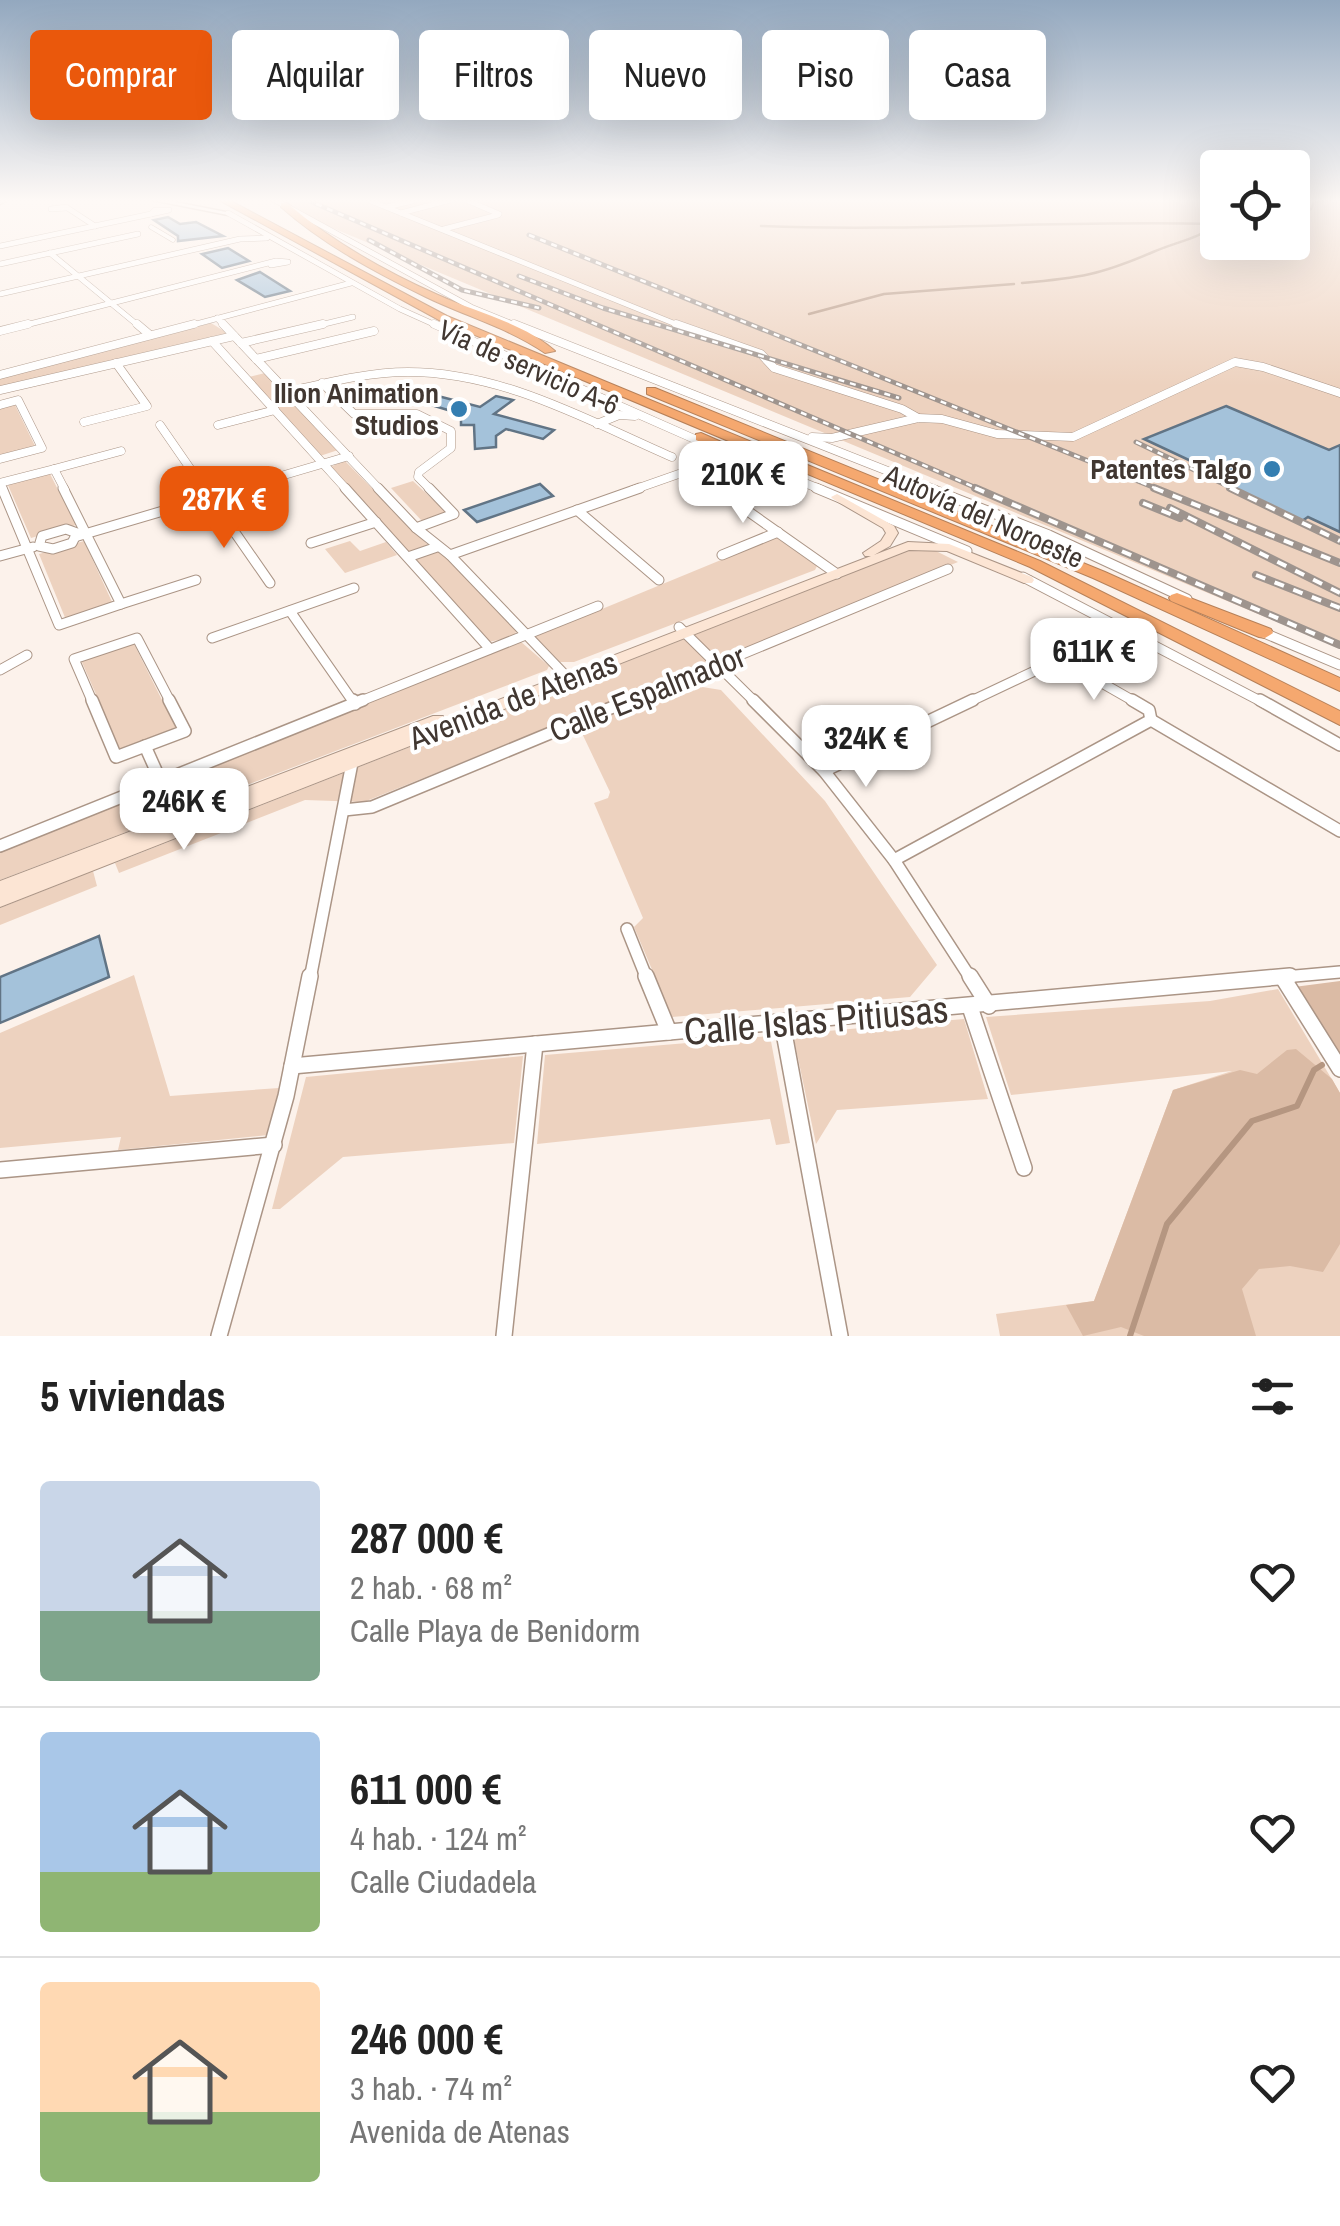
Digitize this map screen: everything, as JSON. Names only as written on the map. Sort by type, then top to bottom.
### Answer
[{"type":"highway","name":"Autovía del Noroeste","points":[[334,261],[406,301],[1034,564],[1340,720]]},
{"type":"highway","name":"Autovía del Noroeste","points":[[355,261],[421,297],[1099,576],[1340,685]]},
{"type":"highway","points":[[367,261],[430,296],[530,338],[549,351]]},
{"type":"highway","points":[[406,301],[429,317],[762,465]]},
{"type":"highway","points":[[857,474],[908,489],[1265,633]]},
{"type":"main road","name":"Avenida de Atenas","points":[[833,571],[876,551],[892,533],[884,522],[837,497]]},
{"type":"main road","name":"Avenida de Atenas","points":[[0,888],[180,824],[833,571],[908,546],[948,548],[1028,580]]},
{"type":"main road","name":"Avenida de Atenas","points":[[0,900],[180,824]]},
{"type":"street","points":[[60,261],[150,335]]},
{"type":"street","points":[[76,274],[127,261]]},
{"type":"street","points":[[0,290],[137,261]]},
{"type":"street","name":"Vía de servicio A-6","points":[[314,261],[454,336],[1028,580],[1167,650],[1340,746]]},
{"type":"street","name":"Vía de servicio A-6","points":[[388,261],[472,307],[1049,534],[1340,665]]},
{"type":"street","points":[[520,261],[760,354],[782,371],[902,409],[918,418]]},
{"type":"street","points":[[0,331],[271,265]]},
{"type":"street","points":[[0,375],[351,283]]},
{"type":"street","points":[[217,318],[416,528],[450,555],[564,675]]},
{"type":"street","points":[[0,390],[212,341],[238,340],[353,318]]},
{"type":"street","points":[[256,359],[374,331]]},
{"type":"street","points":[[212,341],[490,649]]},
{"type":"street","points":[[808,437],[832,438],[918,418],[942,419],[998,434],[1074,438],[1235,362],[1263,367],[1340,393]]},
{"type":"street","points":[[84,422],[146,406],[116,363]]},
{"type":"street","points":[[243,376],[266,370]]},
{"type":"street","points":[[286,392],[371,375],[449,374],[512,388],[672,457]]},
{"type":"street","points":[[546,375],[604,403],[607,408],[586,420]]},
{"type":"street","points":[[322,383],[354,414],[416,413],[433,418],[451,432],[451,448],[419,472],[418,477],[454,514],[416,528]]},
{"type":"street","points":[[0,404],[18,400],[42,448],[0,459]]},
{"type":"street","points":[[218,425],[274,410]]},
{"type":"street","points":[[598,424],[609,418],[632,416],[706,444]]},
{"type":"street","points":[[748,416],[844,450],[1049,534]]},
{"type":"street","points":[[160,425],[270,583]]},
{"type":"street","points":[[844,450],[841,444],[845,438],[859,432]]},
{"type":"street","points":[[121,451],[0,483],[34,546],[59,624],[196,580]]},
{"type":"street","points":[[34,546],[47,533],[80,532],[347,454]]},
{"type":"street","points":[[54,469],[80,532],[121,604]]},
{"type":"street","points":[[450,555],[690,470],[833,571]]},
{"type":"street","points":[[578,510],[659,580]]},
{"type":"street","points":[[311,543],[376,522]]},
{"type":"street","points":[[0,556],[34,546],[60,548],[80,532]]},
{"type":"street","points":[[722,556],[778,532]]},
{"type":"street","points":[[408,557],[437,547]]},
{"type":"street","name":"Calle Espalmador","points":[[344,810],[372,807],[948,570]]},
{"type":"street","points":[[212,638],[354,588]]},
{"type":"street","points":[[0,846],[598,606]]},
{"type":"street","points":[[290,610],[355,704]]},
{"type":"street","points":[[682,630],[824,771],[894,860],[990,1006]]},
{"type":"street","points":[[138,638],[184,731],[145,746],[116,758],[74,659],[138,638]]},
{"type":"street","points":[[0,670],[27,655]]},
{"type":"street","points":[[824,771],[1060,660],[1148,710],[1151,720],[1340,832]]},
{"type":"street","points":[[894,860],[1151,720]]},
{"type":"street","points":[[145,746],[180,824]]},
{"type":"street","points":[[219,1336],[274,1145],[292,1066],[344,810],[349,759]]},
{"type":"street","points":[[627,929],[669,1032]]},
{"type":"street","name":"Calle Islas Pitiusas","points":[[292,1066],[1340,972]]},
{"type":"street","points":[[1283,978],[1340,1069]]},
{"type":"street","points":[[970,1007],[1024,1168]]},
{"type":"street","points":[[782,1022],[840,1336]]},
{"type":"street","points":[[504,1336],[535,1044]]},
{"type":"street","points":[[2,1174],[274,1145]]},
{"type":"shaded area","points":[[413,261],[1340,261],[1340,648]]},
{"type":"shaded area","points":[[211,323],[229,334],[0,388],[0,378]]},
{"type":"shaded area","points":[[265,373],[338,450],[320,456],[249,377]]},
{"type":"shaded area","points":[[14,403],[36,448],[0,457],[0,406]]},
{"type":"shaded area","points":[[344,460],[427,548],[408,552],[331,467]]},
{"type":"shaded area","points":[[49,472],[76,525],[31,538],[7,483]]},
{"type":"shaded area","points":[[413,481],[447,513],[422,521],[391,488]]},
{"type":"shaded area","points":[[777,537],[817,566],[815,570],[574,662],[560,662],[534,637]]},
{"type":"shaded area","points":[[84,541],[113,604],[66,620],[39,554]]},
{"type":"shaded area","points":[[350,541],[360,551],[386,542],[397,555],[345,573],[325,549]]},
{"type":"shaded area","points":[[932,549],[958,562],[364,802],[305,800],[119,873],[115,863],[910,550]]},
{"type":"shaded area","points":[[435,550],[443,551],[516,631],[515,636],[489,642],[415,560]]},
{"type":"shaded area","points":[[520,641],[549,666],[547,670],[192,806],[187,806],[175,780]]},
{"type":"shaded area","points":[[133,642],[177,730],[121,752],[81,660]]},
{"type":"shaded area","points":[[684,684],[721,690],[825,801],[937,965],[910,997],[672,1017],[634,927],[643,918],[594,803],[608,798],[610,792],[579,727]]},
{"type":"shaded area","points":[[144,792],[150,793],[161,816],[155,821],[0,880],[0,850]]},
{"type":"shaded area","points":[[93,871],[97,886],[0,925],[0,908]]},
{"type":"shaded area","points":[[134,975],[170,1096],[279,1088],[268,1135],[118,1150],[121,1137],[0,1148],[0,1033]]},
{"type":"shaded area","points":[[1340,981],[1340,1056],[1294,987]]},
{"type":"shaded area","points":[[1278,989],[1340,1093],[1340,1336],[1000,1336],[996,1314],[1094,1301],[1173,1090],[1232,1071],[1011,1095],[986,1017],[1210,1001]]},
{"type":"shaded area","points":[[964,1019],[988,1099],[837,1110],[816,1144],[793,1034]]},
{"type":"shaded area","points":[[770,1036],[790,1143],[776,1145],[770,1119],[537,1144],[545,1055]]},
{"type":"shaded area","points":[[1296,1049],[1332,1079],[1340,1093],[1340,1244],[1323,1272],[1290,1266],[1259,1269],[1242,1289],[1256,1336],[1144,1336],[1121,1327],[1083,1336],[1066,1305],[1094,1301],[1173,1090],[1240,1070],[1257,1074],[1287,1050]]},
{"type":"shaded area","points":[[523,1056],[514,1143],[343,1157],[280,1209],[272,1209],[306,1077]]},
{"type":"building","points":[[212,261],[248,261],[222,268]]},
{"type":"building","points":[[260,272],[290,291],[265,297],[237,280]]},
{"type":"building","points":[[434,395],[480,407],[496,396],[513,400],[494,414],[554,430],[543,439],[506,429],[496,436],[496,447],[475,449],[474,425],[461,425],[461,414],[421,402]]},
{"type":"building","name":"Patentes Talgo","points":[[1226,406],[1329,450],[1340,445],[1340,532],[1308,517],[1302,521],[1199,471],[1206,468],[1144,439]]},
{"type":"building","points":[[540,484],[553,496],[477,522],[464,510]]},
{"type":"building","points":[[99,936],[109,977],[0,1023],[0,977]]},
{"type":"waterway","points":[[1022,283],[1075,277],[1129,261]]},
{"type":"waterway","points":[[809,314],[884,294],[1014,284]]},
{"type":"waterway","points":[[1130,1336],[1167,1224],[1252,1121],[1297,1106],[1314,1070],[1322,1065]]},
{"type":"railway","points":[[409,261],[462,290],[539,308]]},
{"type":"railway","points":[[450,261],[981,490]]},
{"type":"railway","points":[[594,261],[1160,490]]},
{"type":"railway","points":[[519,276],[603,308],[899,398]]},
{"type":"railway","points":[[1136,442],[1236,490]]},
{"type":"railway","points":[[975,488],[1340,645]]},
{"type":"railway","points":[[1154,488],[1340,563]]},
{"type":"railway","points":[[1230,488],[1340,541]]},
{"type":"railway","points":[[1143,503],[1180,518]]},
{"type":"railway","points":[[1170,508],[1340,593]]},
{"type":"railway","points":[[1256,575],[1340,608]]},
{"type":"place","name":"Ilion Animation Studios","points":[[459,409]]},
{"type":"place","name":"Patentes Talgo","points":[[1272,469]]}]
